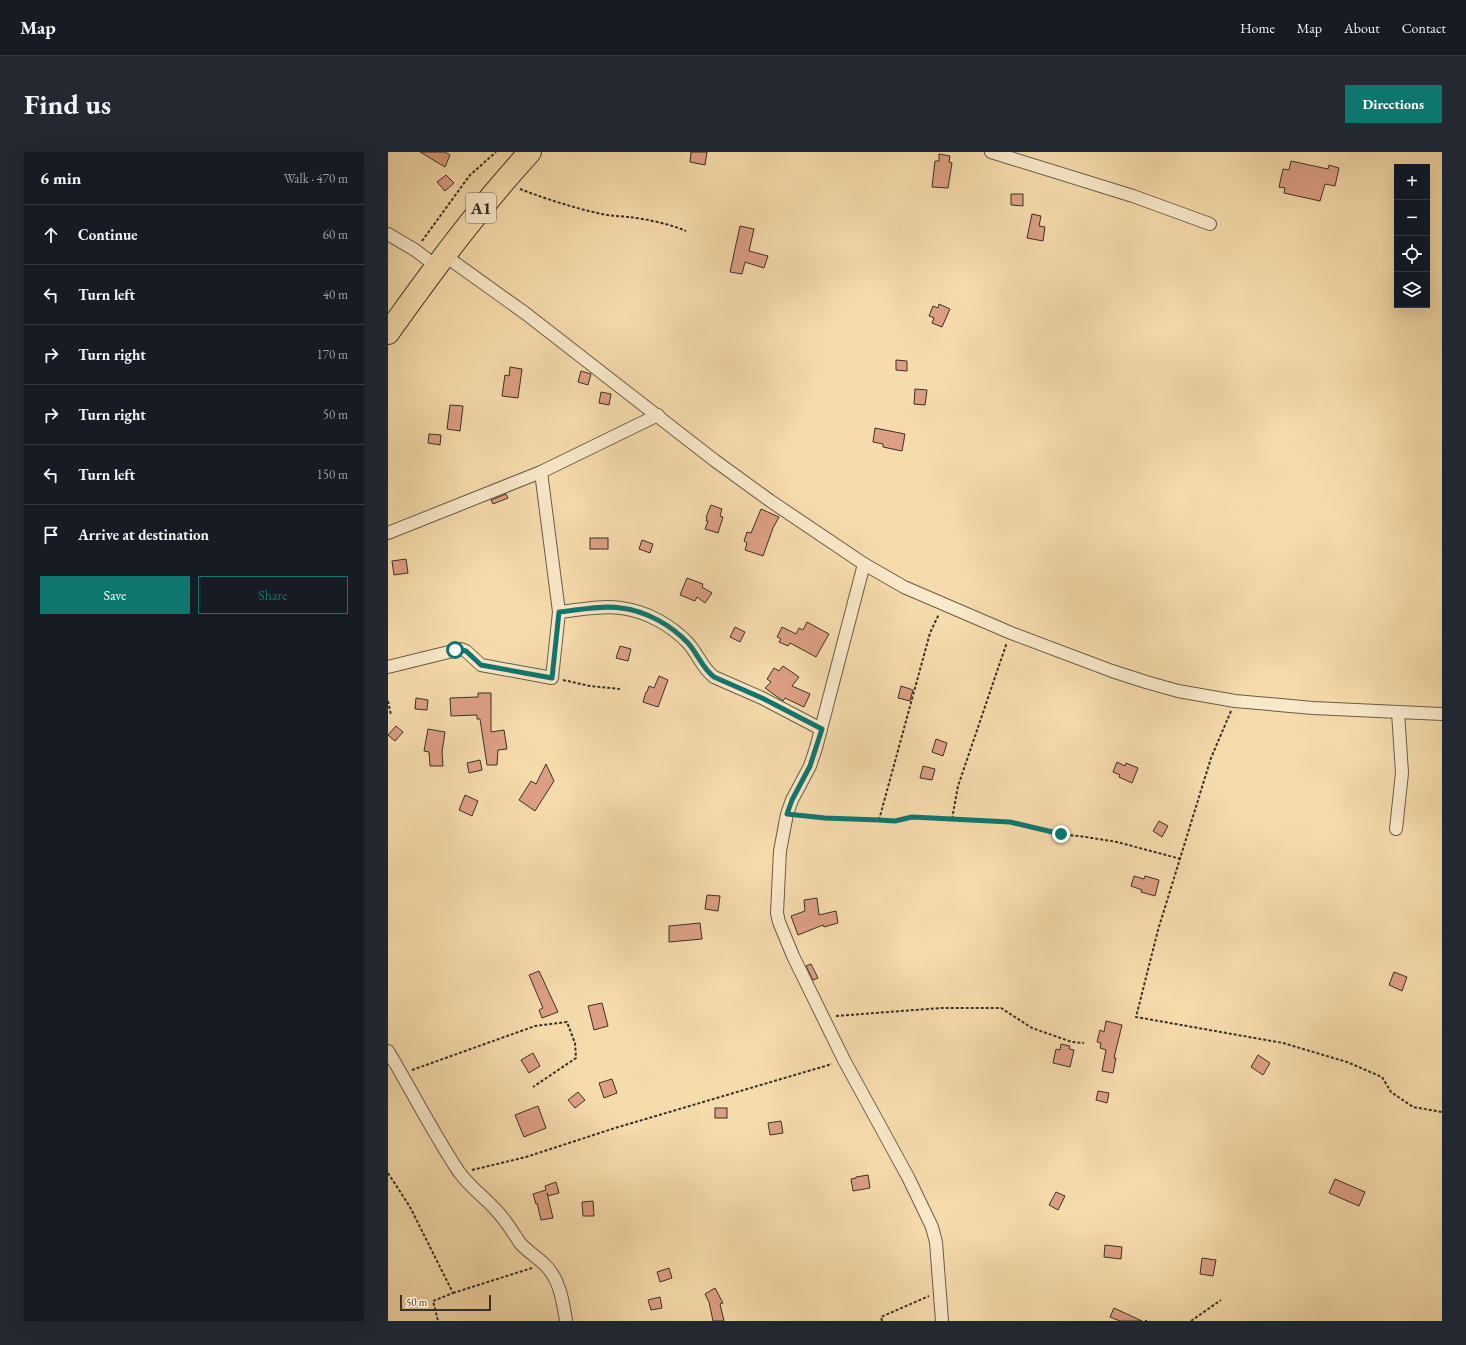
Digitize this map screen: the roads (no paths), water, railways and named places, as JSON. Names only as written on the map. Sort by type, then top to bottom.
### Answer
[{"type":"highway","name":"A1","points":[[388,333],[440,260],[505,179],[530,152]]},
{"type":"street","points":[[991,152],[1126,193],[1210,224]]},
{"type":"street","points":[[388,234],[415,250],[440,260],[525,313],[714,460],[769,500],[864,564],[904,587],[943,605],[1011,634],[1146,682],[1178,691],[1235,701],[1313,708],[1442,714]]},
{"type":"street","points":[[388,533],[541,472],[658,415]]},
{"type":"street","points":[[388,667],[447,652],[461,650],[466,651],[481,665],[552,678],[559,612],[541,472]]},
{"type":"street","points":[[864,564],[822,729],[810,766],[792,800],[787,814],[780,851],[777,913],[783,934],[822,1017],[908,1177],[932,1227],[936,1242],[942,1321]]},
{"type":"street","points":[[559,612],[621,608],[649,615],[674,631],[689,644],[708,673],[714,677],[762,698],[822,729]]},
{"type":"street","points":[[1396,829],[1402,773],[1398,712]]},
{"type":"street","points":[[388,1050],[414,1098],[459,1172],[503,1218],[530,1253],[545,1264],[551,1271],[557,1282],[562,1297],[566,1321]]}]
